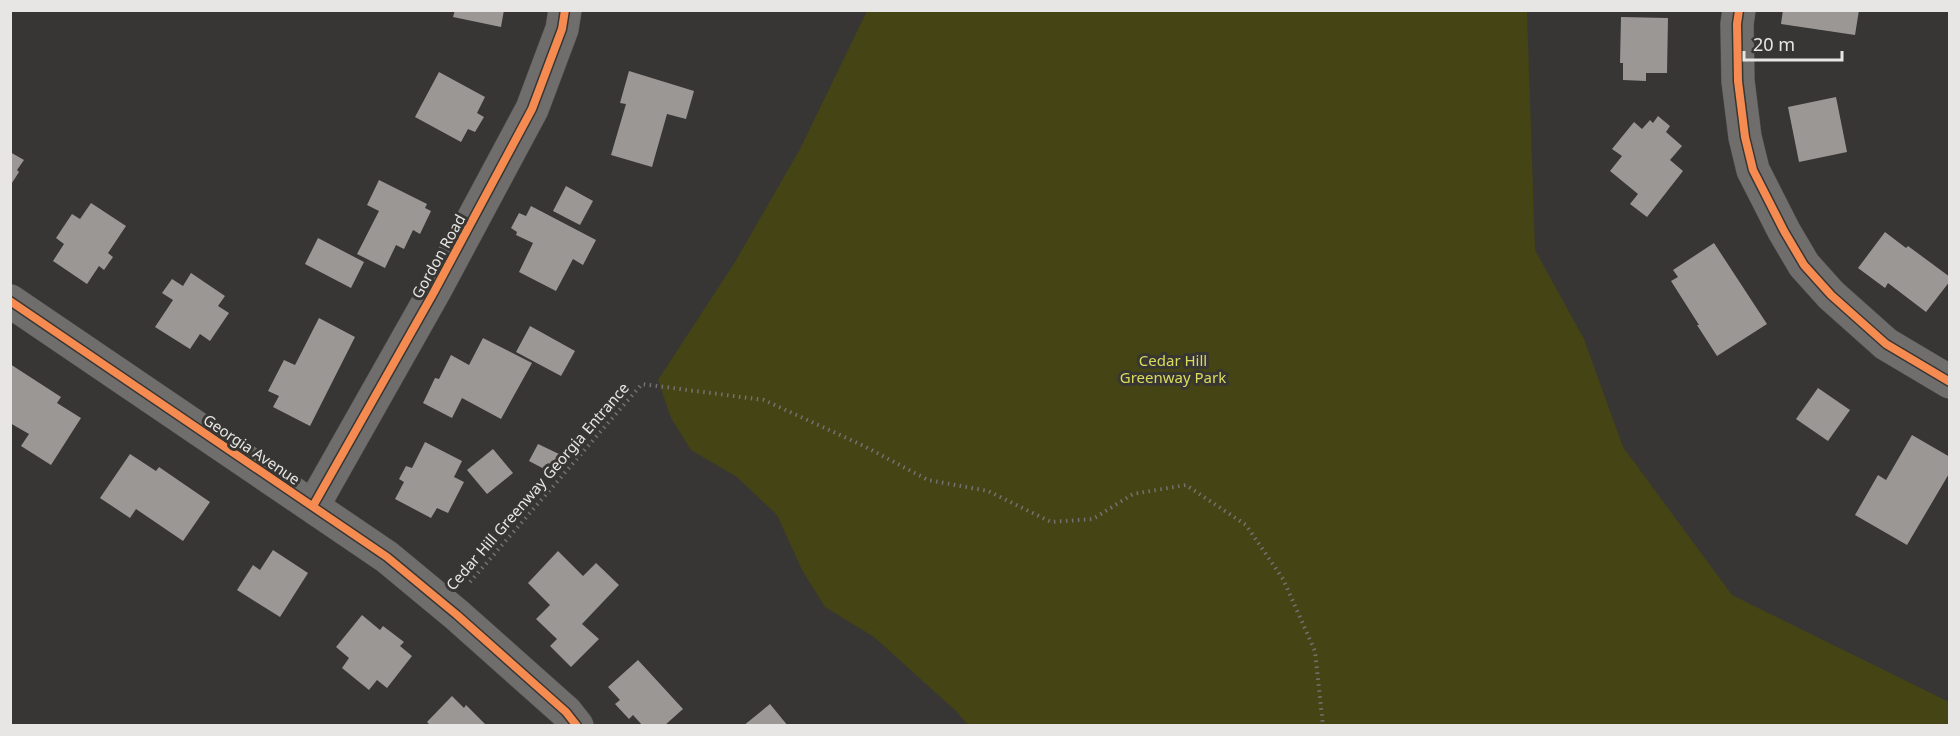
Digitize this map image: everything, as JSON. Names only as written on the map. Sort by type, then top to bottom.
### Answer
[{"type":"street","name":"Gordon Road","points":[[313,506],[434,292],[532,109],[562,29],[565,10]]},
{"type":"street","points":[[1739,10],[1737,24],[1738,81],[1745,137],[1753,170],[1784,231],[1804,265],[1839,302],[1886,344],[1949,381]]},
{"type":"street","name":"Georgia Avenue","points":[[10,301],[387,557],[566,712],[577,726]]},
{"type":"green space","name":"Cedar Hill Greenway Park","points":[[867,11],[1527,11],[1535,250],[1584,339],[1623,447],[1732,595],[1949,702],[1949,725],[968,725],[956,711],[874,637],[825,607],[802,570],[777,515],[737,477],[691,450],[671,418],[658,380],[735,262],[800,149]]},
{"type":"building","points":[[455,10],[504,10],[501,27],[453,17]]},
{"type":"building","points":[[1783,10],[1859,10],[1855,35],[1781,24]]},
{"type":"building","points":[[1621,17],[1668,18],[1667,73],[1646,73],[1646,81],[1623,80],[1623,63],[1620,63]]},
{"type":"building","points":[[629,71],[694,91],[686,119],[667,114],[652,167],[611,155],[626,104],[620,103]]},
{"type":"building","points":[[439,72],[485,97],[477,113],[484,117],[475,132],[468,129],[461,142],[415,117]]},
{"type":"building","points":[[1836,97],[1847,152],[1799,162],[1788,107]]},
{"type":"building","points":[[1658,116],[1670,126],[1666,132],[1682,146],[1670,160],[1683,171],[1647,217],[1630,204],[1638,194],[1610,171],[1622,156],[1612,149],[1634,122],[1642,129],[1650,120],[1653,123]]},
{"type":"building","points":[[10,152],[24,160],[10,186]]},
{"type":"building","points":[[379,180],[427,204],[425,208],[431,211],[420,234],[413,230],[404,249],[396,245],[385,268],[357,254],[379,211],[367,205]]},
{"type":"building","points":[[566,186],[593,201],[580,225],[553,211]]},
{"type":"building","points":[[91,203],[126,226],[108,253],[113,257],[104,270],[99,266],[87,284],[53,261],[64,244],[56,238],[72,214],[80,219]]},
{"type":"building","points":[[531,206],[596,240],[583,265],[573,259],[556,291],[519,272],[533,243],[516,235],[517,232],[511,228],[519,213],[526,216]]},
{"type":"building","points":[[1885,232],[1950,277],[1950,281],[1926,312],[1888,283],[1885,288],[1858,268]]},
{"type":"building","points":[[318,238],[364,262],[351,288],[305,264]]},
{"type":"building","points":[[1714,243],[1767,324],[1717,356],[1671,281],[1678,277],[1673,270]]},
{"type":"building","points":[[191,273],[225,296],[218,306],[229,313],[210,341],[200,334],[190,349],[155,327],[173,300],[162,293],[172,279],[183,286]]},
{"type":"building","points":[[319,318],[355,337],[310,426],[273,407],[279,396],[268,391],[284,360],[295,365]]},
{"type":"building","points":[[530,326],[575,351],[561,376],[516,352]]},
{"type":"building","points":[[483,338],[532,363],[501,419],[462,398],[452,418],[423,403],[435,378],[439,379],[451,355],[469,365]]},
{"type":"building","points":[[10,364],[61,397],[57,403],[81,418],[51,465],[21,446],[29,434],[10,423]]},
{"type":"building","points":[[1818,388],[1850,410],[1828,441],[1796,419]]},
{"type":"building","points":[[1912,435],[1950,457],[1950,472],[1907,545],[1855,515],[1878,475],[1886,480]]},
{"type":"building","points":[[425,442],[462,461],[454,477],[464,482],[448,513],[437,508],[431,518],[395,499],[404,482],[399,479],[406,466],[412,468]]},
{"type":"building","points":[[538,444],[559,454],[550,472],[529,461]]},
{"type":"building","points":[[493,449],[513,473],[487,494],[467,470]]},
{"type":"building","points":[[130,454],[156,471],[159,467],[210,502],[183,541],[136,509],[130,518],[100,498]]},
{"type":"building","points":[[273,550],[308,573],[280,617],[237,590],[253,565],[260,570]]},
{"type":"building","points":[[558,551],[583,576],[596,563],[619,585],[582,624],[599,639],[571,667],[550,646],[557,639],[536,619],[550,605],[528,583]]},
{"type":"building","points":[[362,615],[380,630],[383,626],[404,642],[400,646],[412,656],[387,688],[377,680],[369,690],[342,668],[349,658],[336,647]]},
{"type":"building","points":[[638,660],[683,709],[664,726],[643,726],[633,715],[629,719],[615,704],[620,700],[608,687]]},
{"type":"building","points":[[452,696],[464,708],[466,705],[487,726],[431,726],[427,722]]},
{"type":"building","points":[[770,704],[788,726],[743,726]]},
{"type":"cycle path","points":[[313,506],[434,292],[532,109],[562,29],[565,10]]},
{"type":"cycle path","points":[[1739,10],[1737,24],[1738,81],[1745,137],[1753,170],[1784,231],[1804,265],[1831,295],[1886,344],[1950,382]]},
{"type":"cycle path","points":[[10,301],[387,557],[457,615],[566,712],[577,726]]}]
